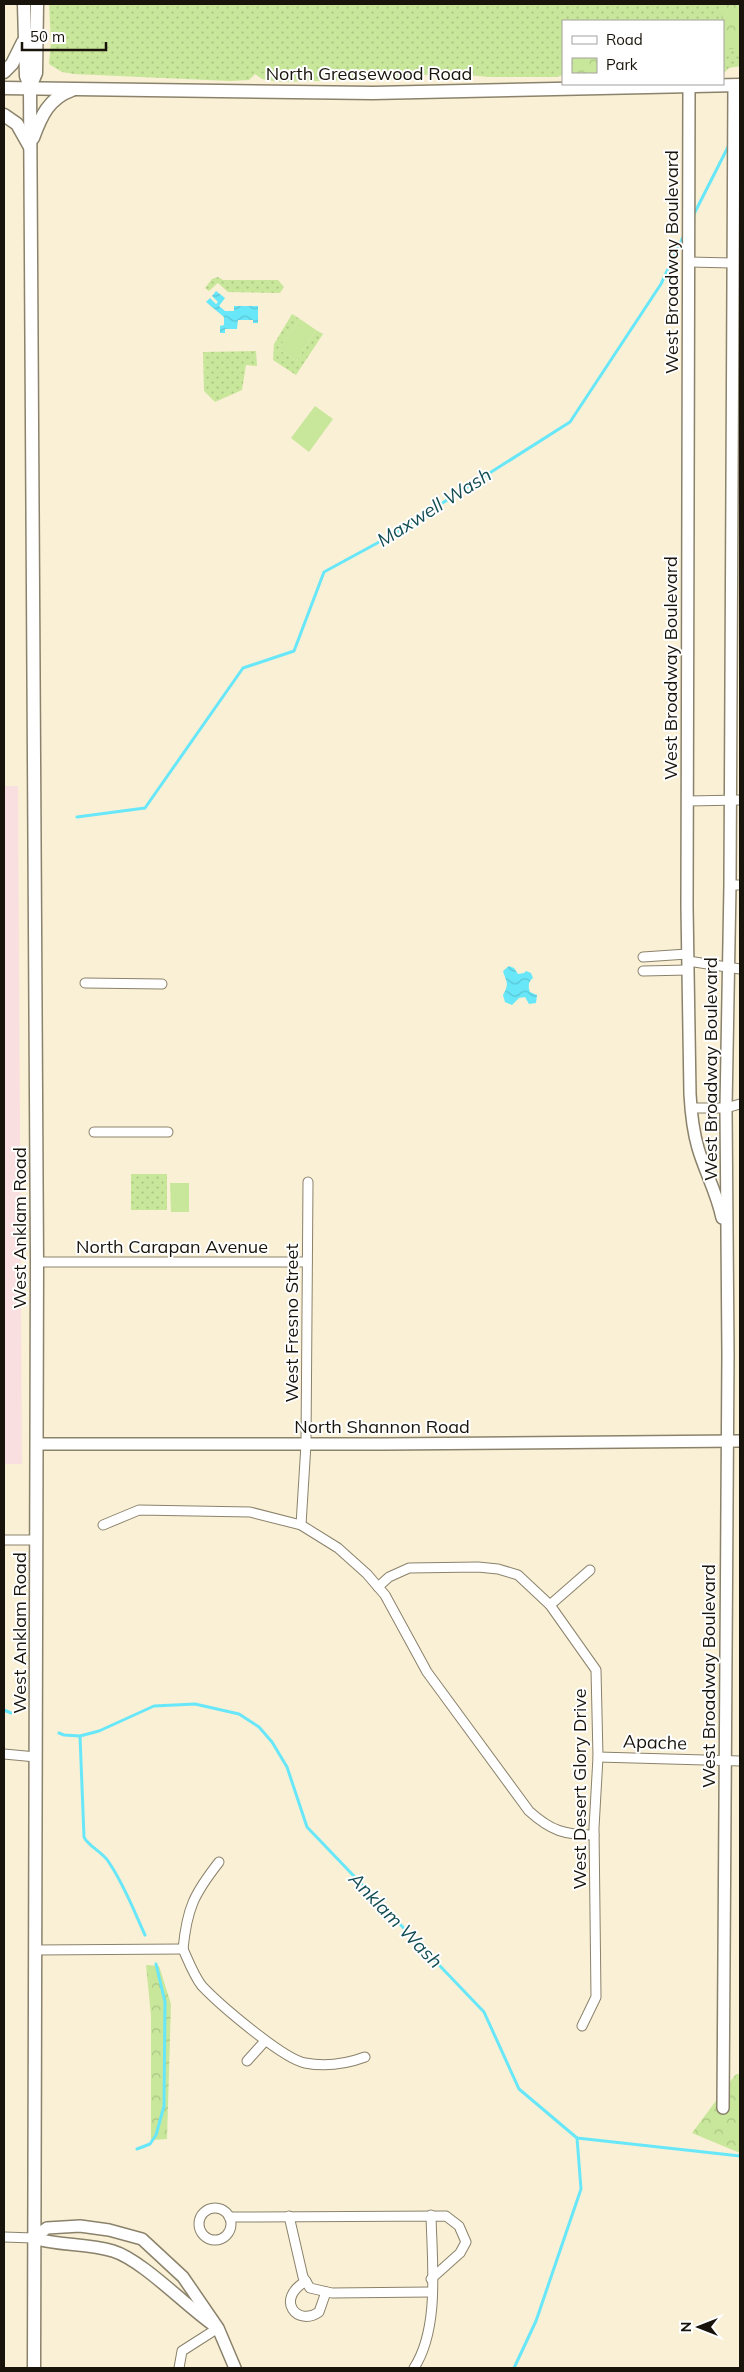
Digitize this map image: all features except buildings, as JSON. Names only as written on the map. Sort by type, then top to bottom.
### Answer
[{"type":"main road","name":"West Anklam Road","points":[[24,4],[26,76],[30,87],[38,1262],[34,2368]]},
{"type":"main road","name":"West Anklam Road","points":[[30,87],[36,73],[37,4]]},
{"type":"main road","points":[[4,72],[12,64],[24,39]]},
{"type":"main road","name":"North Greasewood Road","points":[[4,88],[79,87],[373,93],[737,85]]},
{"type":"main road","points":[[30,147],[38,123],[49,104],[59,95],[79,87]]},
{"type":"main road","points":[[4,115],[16,124],[30,147]]},
{"type":"street","name":"West Broadway Boulevard","points":[[689,85],[688,962],[691,1108],[698,1149],[716,1192],[727,1244]]},
{"type":"street","name":"West Broadway Boulevard","points":[[723,2108],[727,1440],[726,1108],[728,969],[735,886],[732,263],[737,85]]},
{"type":"street","points":[[689,262],[732,263]]},
{"type":"street","points":[[688,801],[735,800]]},
{"type":"street","points":[[644,956],[728,969],[740,969]]},
{"type":"street","points":[[644,971],[688,962]]},
{"type":"street","points":[[85,983],[162,984]]},
{"type":"street","points":[[691,1108],[726,1108],[740,1104]]},
{"type":"street","points":[[94,1132],[168,1132]]},
{"type":"street","name":"West Fresno Street","points":[[301,1525],[306,1444],[308,1182]]},
{"type":"street","name":"North Carapan Avenue","points":[[38,1262],[308,1262]]},
{"type":"street","name":"North Shannon Road","points":[[37,1444],[740,1441]]},
{"type":"street","points":[[103,1525],[139,1510],[250,1512],[301,1525],[338,1548],[368,1574],[378,1587],[394,1610],[427,1672],[529,1810],[545,1826],[558,1831],[594,1835]]},
{"type":"street","points":[[4,1540],[36,1540]]},
{"type":"street","name":"West Desert Glory Drive","points":[[378,1587],[389,1577],[409,1568],[498,1568],[518,1575],[550,1605],[596,1670],[598,1757],[594,1835],[596,1997],[582,2026]]},
{"type":"street","points":[[550,1605],[590,1570]]},
{"type":"street","points":[[4,1754],[36,1757]]},
{"type":"street","name":"Apache","points":[[598,1757],[740,1761]]},
{"type":"street","points":[[219,1862],[198,1890],[186,1922],[183,1949],[201,1985],[265,2041],[304,2063],[342,2065],[366,2057]]},
{"type":"street","points":[[35,1950],[183,1949]]},
{"type":"street","points":[[247,2061],[265,2041]]},
{"type":"street","points":[[414,2368],[419,2360],[431,2320],[431,2215]]},
{"type":"street","points":[[289,2216],[306,2280],[310,2288],[326,2292],[431,2292]]},
{"type":"street","points":[[229,2217],[446,2216],[459,2226],[466,2242],[460,2254],[431,2279]]},
{"type":"street","points":[[33,2238],[47,2228],[80,2226],[109,2230],[142,2238],[183,2277],[218,2328],[235,2368]]},
{"type":"street","points":[[4,2237],[33,2238],[50,2243],[88,2245],[115,2252],[134,2261],[192,2310],[218,2328]]},
{"type":"street","points":[[306,2280],[297,2286],[290,2296],[291,2306],[299,2314],[309,2317],[319,2312],[326,2292]]},
{"type":"street","points":[[179,2368],[182,2351],[218,2328]]},
{"type":"shaded area","points":[[4,786],[18,786],[22,1464],[4,1464]]},
{"type":"green space","points":[[49,4],[740,4],[740,66],[729,68],[724,73],[724,20],[562,20],[562,75],[557,77],[490,77],[455,74],[419,75],[393,79],[278,82],[262,79],[255,74],[249,80],[230,81],[74,74],[62,72],[49,64],[51,41]]},
{"type":"green space","points":[[721,4],[740,4],[740,49],[724,49],[724,20],[722,20]]},
{"type":"green space","points":[[218,277],[223,280],[278,280],[284,287],[280,293],[228,292],[218,283],[209,291],[205,288],[212,279]]},
{"type":"green space","points":[[292,314],[300,319],[278,349],[296,361],[316,330],[323,334],[296,375],[273,360],[274,344]]},
{"type":"green space","points":[[300,319],[316,330],[296,361],[278,349]]},
{"type":"green space","points":[[256,351],[257,366],[246,365],[242,390],[215,402],[204,391],[203,352]]},
{"type":"green space","points":[[315,406],[333,419],[309,452],[291,438]]},
{"type":"green space","points":[[131,1174],[167,1174],[167,1210],[131,1210]]},
{"type":"green space","points":[[170,1183],[189,1183],[189,1212],[171,1212]]},
{"type":"green space","points":[[146,1965],[159,1966],[171,2004],[167,2139],[151,2140],[151,2016]]},
{"type":"green space","points":[[736,2074],[740,2074],[740,2153],[692,2133]]},
{"type":"water","points":[[216,291],[225,298],[219,306],[225,311],[234,311],[234,306],[258,306],[258,323],[253,323],[253,320],[238,320],[237,329],[225,329],[225,333],[220,333],[220,326],[224,325],[224,317],[206,302],[210,298],[216,304],[218,302],[212,296]]},
{"type":"water","points":[[509,966],[514,968],[518,974],[526,971],[531,973],[533,978],[529,983],[529,988],[530,992],[537,995],[536,1003],[529,1004],[525,997],[519,998],[512,1005],[505,1002],[503,995],[507,983],[503,971]]},
{"type":"waterway","name":"Maxwell Wash","points":[[693,216],[730,143]]},
{"type":"waterway","name":"Maxwell Wash","points":[[77,817],[145,808],[243,668],[294,651],[324,572],[392,535],[570,422],[661,284],[684,235]]},
{"type":"waterway","name":"Anklam Wash","points":[[59,1733],[80,1736],[99,1731],[154,1706],[195,1704],[239,1714],[259,1727],[272,1742],[287,1767],[307,1827],[484,2012],[519,2089],[577,2138],[740,2156]]},
{"type":"waterway","name":"Anklam Wash","points":[[4,1710],[11,1713]]},
{"type":"waterway","points":[[80,1736],[84,1837],[114,1870],[145,1935]]},
{"type":"waterway","points":[[137,2149],[150,2144],[156,2135],[164,2106],[165,2002],[156,1964]]},
{"type":"waterway","points":[[514,2368],[536,2321],[581,2189],[577,2138]]}]
